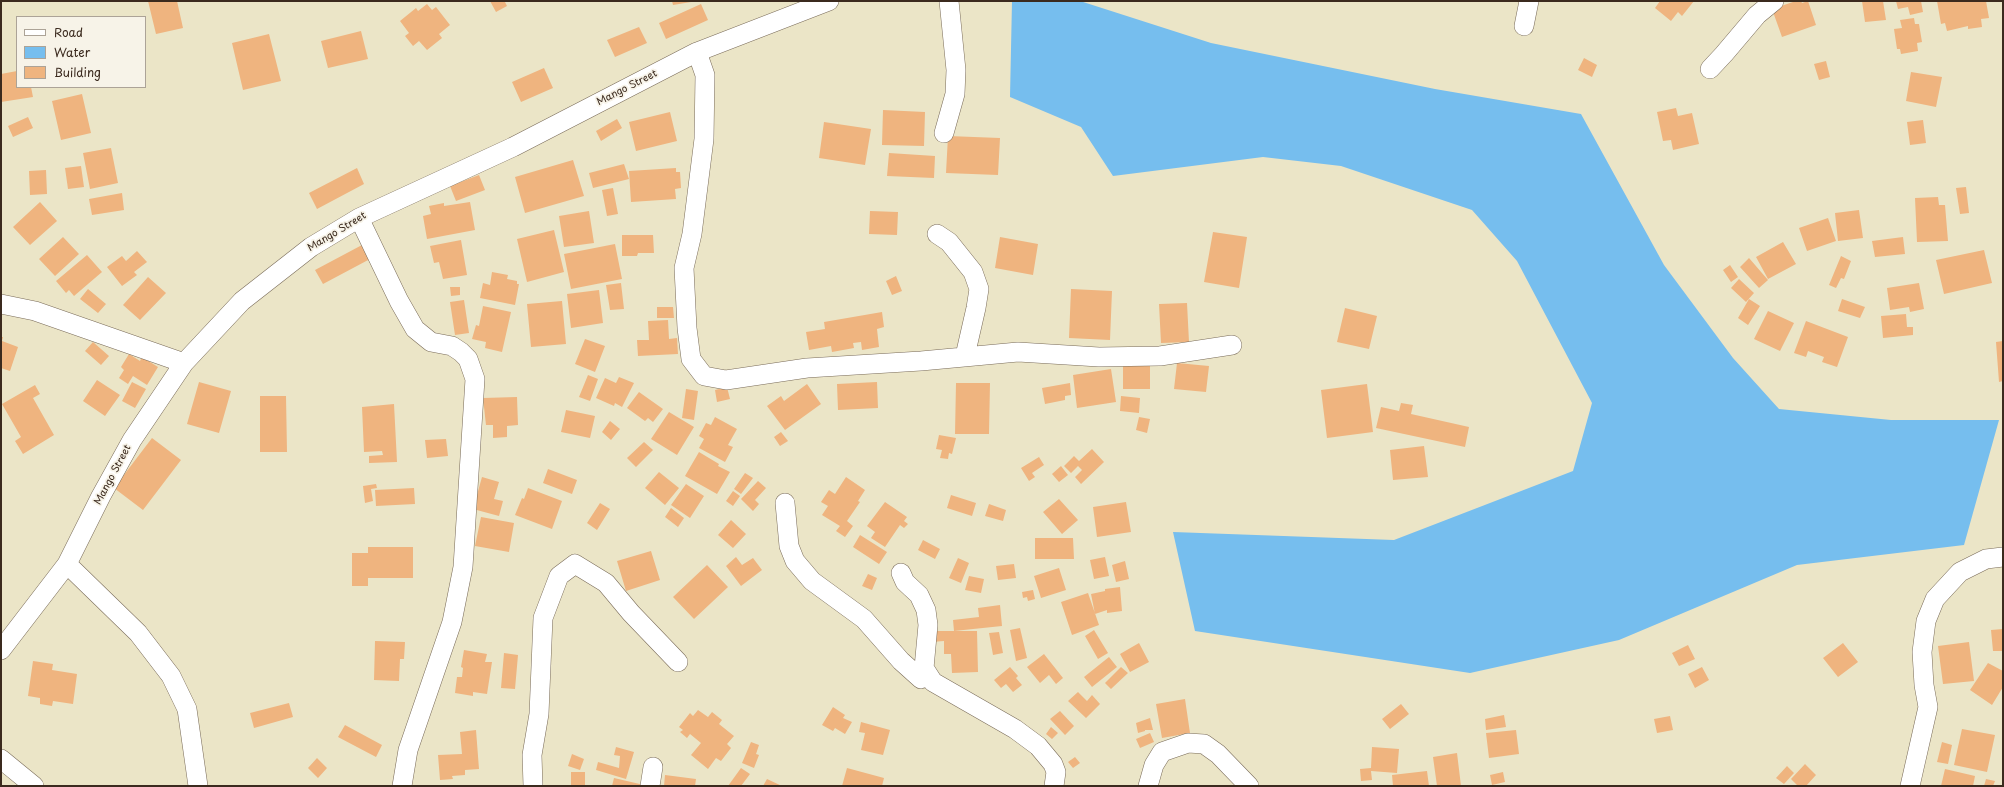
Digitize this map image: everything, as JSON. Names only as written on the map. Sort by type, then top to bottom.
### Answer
[{"type":"street","name":"Mango Street","points":[[1,650],[67,564],[101,496],[132,440],[184,363],[242,301],[311,247],[359,218],[513,147],[697,52],[829,1]]},
{"type":"street","points":[[944,133],[955,94],[956,70],[949,1]]},
{"type":"street","points":[[1524,26],[1529,1]]},
{"type":"street","points":[[1710,69],[1757,15],[1774,1]]},
{"type":"street","points":[[697,52],[705,75],[704,139],[692,234],[684,268],[687,328],[691,359],[704,376],[726,380],[807,368],[921,361],[1018,352],[1099,357],[1160,356],[1232,346]]},
{"type":"street","points":[[359,218],[399,302],[415,329],[430,342],[452,346],[461,352],[468,359],[475,379],[463,567],[452,622],[408,750],[402,786]]},
{"type":"street","points":[[937,234],[949,242],[973,272],[979,289],[965,356]]},
{"type":"street","points":[[1,304],[35,311],[184,363]]},
{"type":"street","points":[[785,503],[789,546],[795,561],[812,581],[864,618],[901,661],[921,679]]},
{"type":"street","points":[[1910,786],[1928,707],[1924,685],[1922,652],[1926,622],[1935,599],[1960,572],[1986,559],[2003,557]]},
{"type":"street","points":[[67,564],[138,633],[171,676],[187,709],[198,786]]},
{"type":"street","points":[[533,786],[532,755],[539,714],[543,618],[558,576],[575,564],[606,583],[631,613],[678,662]]},
{"type":"street","points":[[901,573],[904,582],[919,595],[926,610],[928,625],[924,668],[933,682],[1015,729],[1038,746],[1053,764],[1056,772],[1054,786]]},
{"type":"street","points":[[1148,786],[1154,765],[1162,752],[1188,743],[1204,744],[1218,754],[1249,786]]},
{"type":"street","points":[[1,759],[34,786]]},
{"type":"street","points":[[650,786],[653,767]]},
{"type":"water","points":[[1012,1],[1080,1],[1211,43],[1435,89],[1581,114],[1664,265],[1733,358],[1779,409],[1891,420],[1999,420],[1964,545],[1797,565],[1619,640],[1470,673],[1195,631],[1173,532],[1394,540],[1573,471],[1592,403],[1517,261],[1472,210],[1341,166],[1263,157],[1113,176],[1081,127],[1010,97]]},
{"type":"building","points":[[148,1],[177,1],[183,28],[156,34]]},
{"type":"building","points":[[490,1],[507,1],[505,2],[507,6],[496,12]]},
{"type":"building","points":[[672,1],[691,1],[691,2],[673,5]]},
{"type":"building","points":[[1660,1],[1694,1],[1682,16],[1678,12],[1671,21],[1655,8]]},
{"type":"building","points":[[1796,1],[1801,1],[1802,3],[1808,1],[1816,25],[1782,37],[1772,9]]},
{"type":"building","points":[[1862,1],[1883,1],[1886,20],[1865,22]]},
{"type":"building","points":[[1896,1],[1921,1],[1923,12],[1910,15],[1908,7],[1898,9]]},
{"type":"building","points":[[1937,1],[1986,1],[1989,18],[1981,19],[1982,27],[1968,29],[1968,26],[1947,31],[1945,23],[1941,24]]},
{"type":"building","points":[[427,4],[432,10],[436,7],[450,25],[439,34],[442,38],[427,50],[419,41],[413,46],[405,36],[409,33],[400,21],[416,8],[418,11]]},
{"type":"building","points":[[701,4],[708,20],[666,39],[659,23]]},
{"type":"building","points":[[1914,18],[1915,24],[1919,24],[1922,42],[1917,43],[1918,51],[1901,54],[1900,49],[1897,49],[1894,29],[1902,28],[1900,20]]},
{"type":"building","points":[[639,27],[647,43],[615,57],[607,40]]},
{"type":"building","points":[[361,31],[368,59],[328,68],[321,41]]},
{"type":"building","points":[[269,34],[281,81],[243,90],[232,43]]},
{"type":"building","points":[[1584,58],[1597,65],[1592,77],[1578,70]]},
{"type":"building","points":[[1826,61],[1830,77],[1819,80],[1814,64]]},
{"type":"building","points":[[544,68],[553,88],[521,102],[512,82]]},
{"type":"building","points":[[16,71],[16,88],[31,88],[33,97],[1,102],[1,74]]},
{"type":"building","points":[[1911,72],[1942,77],[1936,107],[1906,101]]},
{"type":"building","points":[[82,94],[91,133],[61,140],[52,101]]},
{"type":"building","points":[[1676,108],[1678,116],[1692,113],[1699,144],[1673,150],[1671,140],[1663,141],[1657,112]]},
{"type":"building","points":[[883,110],[925,112],[924,146],[882,145]]},
{"type":"building","points":[[670,112],[677,141],[636,151],[629,122]]},
{"type":"building","points":[[28,117],[33,128],[13,137],[8,126]]},
{"type":"building","points":[[617,119],[622,128],[601,141],[596,131]]},
{"type":"building","points":[[1923,120],[1926,143],[1910,145],[1907,122]]},
{"type":"building","points":[[824,122],[871,129],[865,165],[819,158]]},
{"type":"building","points":[[948,136],[1000,138],[998,175],[946,173]]},
{"type":"building","points":[[111,148],[118,183],[90,189],[83,153]]},
{"type":"building","points":[[889,153],[935,156],[934,178],[887,176]]},
{"type":"building","points":[[573,160],[584,196],[525,213],[515,177]]},
{"type":"building","points":[[624,164],[629,179],[593,188],[589,173]]},
{"type":"building","points":[[81,166],[84,187],[68,189],[65,168]]},
{"type":"building","points":[[357,168],[364,184],[317,209],[309,193]]},
{"type":"building","points":[[676,168],[676,172],[680,172],[681,188],[675,189],[676,199],[631,202],[629,171]]},
{"type":"building","points":[[46,170],[47,194],[30,195],[29,171]]},
{"type":"building","points":[[479,175],[485,190],[456,201],[450,186]]},
{"type":"building","points":[[1966,187],[1969,213],[1960,214],[1956,188]]},
{"type":"building","points":[[613,188],[618,214],[607,216],[602,190]]},
{"type":"building","points":[[122,193],[124,210],[92,215],[89,199]]},
{"type":"building","points":[[1938,197],[1939,205],[1945,205],[1948,241],[1917,242],[1915,198]]},
{"type":"building","points":[[40,202],[57,221],[30,245],[13,227]]},
{"type":"building","points":[[470,202],[475,230],[427,239],[423,216],[431,214],[429,206],[444,203],[444,206]]},
{"type":"building","points":[[1859,210],[1863,238],[1838,241],[1835,213]]},
{"type":"building","points":[[589,211],[594,243],[564,247],[559,216]]},
{"type":"building","points":[[870,211],[898,212],[897,235],[869,234]]},
{"type":"building","points":[[1828,218],[1836,241],[1807,251],[1799,228]]},
{"type":"building","points":[[554,230],[564,272],[527,282],[517,239]]},
{"type":"building","points":[[1213,232],[1247,237],[1239,288],[1204,282]]},
{"type":"building","points":[[622,235],[653,235],[654,253],[638,253],[637,256],[622,256]]},
{"type":"building","points":[[63,237],[79,254],[55,276],[39,259]]},
{"type":"building","points":[[1000,237],[1038,244],[1033,275],[995,268]]},
{"type":"building","points":[[1903,237],[1905,254],[1875,257],[1872,241]]},
{"type":"building","points":[[461,240],[467,275],[443,279],[439,262],[434,263],[430,246]]},
{"type":"building","points":[[1783,242],[1796,264],[1768,279],[1756,257]]},
{"type":"building","points":[[615,244],[622,279],[571,289],[564,254]]},
{"type":"building","points":[[362,245],[370,259],[323,284],[315,270]]},
{"type":"building","points":[[1984,250],[1992,283],[1944,294],[1936,260]]},
{"type":"building","points":[[137,251],[147,262],[134,272],[137,275],[122,286],[107,267],[122,256],[126,261]]},
{"type":"building","points":[[87,255],[102,272],[74,296],[69,290],[66,293],[56,281]]},
{"type":"building","points":[[1841,256],[1851,261],[1844,279],[1841,278],[1836,288],[1829,285]]},
{"type":"building","points":[[1749,258],[1768,280],[1759,288],[1740,267]]},
{"type":"building","points":[[1730,265],[1738,277],[1731,282],[1723,270]]},
{"type":"building","points":[[492,272],[508,275],[507,279],[517,281],[517,284],[519,284],[515,305],[480,298],[483,283],[490,285]]},
{"type":"building","points":[[896,276],[902,291],[892,295],[886,281]]},
{"type":"building","points":[[148,277],[166,293],[140,320],[123,305]]},
{"type":"building","points":[[1739,279],[1754,293],[1746,302],[1731,288]]},
{"type":"building","points":[[621,283],[624,309],[610,310],[606,285]]},
{"type":"building","points":[[1919,283],[1924,309],[1910,312],[1909,307],[1890,310],[1887,288]]},
{"type":"building","points":[[450,287],[460,287],[460,295],[451,296]]},
{"type":"building","points":[[88,289],[106,304],[98,313],[80,299]]},
{"type":"building","points":[[1071,289],[1112,291],[1110,340],[1069,338]]},
{"type":"building","points":[[599,290],[603,323],[571,328],[567,294]]},
{"type":"building","points":[[1749,299],[1760,306],[1748,325],[1738,318]]},
{"type":"building","points":[[1842,299],[1865,307],[1860,318],[1838,311]]},
{"type":"building","points":[[464,300],[469,333],[455,335],[450,302]]},
{"type":"building","points":[[562,301],[566,344],[531,347],[527,304]]},
{"type":"building","points":[[1187,303],[1189,342],[1161,343],[1159,304]]},
{"type":"building","points":[[483,306],[511,312],[502,352],[485,348],[486,342],[472,339],[476,325],[479,326]]},
{"type":"building","points":[[657,307],[673,307],[674,318],[657,318]]},
{"type":"building","points":[[1345,308],[1377,316],[1369,349],[1337,342]]},
{"type":"building","points":[[1768,311],[1794,323],[1780,351],[1754,339]]},
{"type":"building","points":[[882,312],[884,327],[877,329],[879,347],[862,350],[861,342],[853,343],[854,348],[832,352],[831,346],[809,350],[806,332],[825,329],[824,322]]},
{"type":"building","points":[[1906,314],[1907,327],[1913,327],[1913,335],[1883,338],[1881,316]]},
{"type":"building","points":[[668,320],[669,339],[677,338],[678,354],[638,356],[637,340],[649,340],[648,321]]},
{"type":"building","points":[[1806,321],[1848,337],[1837,367],[1822,362],[1824,357],[1808,351],[1806,357],[1794,353]]},
{"type":"building","points":[[1,337],[3,337],[2,341],[18,347],[10,371],[1,368]]},
{"type":"building","points":[[585,339],[605,346],[595,372],[575,364]]},
{"type":"building","points":[[2003,341],[2003,381],[1999,382],[1996,342]]},
{"type":"building","points":[[93,342],[109,356],[101,365],[85,351]]},
{"type":"building","points":[[129,354],[140,361],[142,357],[158,367],[147,385],[133,376],[128,384],[119,378],[124,370],[121,367]]},
{"type":"building","points":[[1177,363],[1209,366],[1206,392],[1174,389]]},
{"type":"building","points":[[1123,364],[1150,364],[1150,389],[1123,389]]},
{"type":"building","points":[[1111,369],[1116,402],[1077,408],[1073,375]]},
{"type":"building","points":[[588,375],[598,379],[590,401],[579,397]]},
{"type":"building","points":[[619,377],[634,383],[622,407],[615,403],[614,406],[596,398],[605,378],[616,383]]},
{"type":"building","points":[[97,380],[120,395],[105,416],[83,401]]},
{"type":"building","points":[[132,382],[146,389],[135,408],[122,401]]},
{"type":"building","points":[[199,382],[231,391],[219,433],[187,424]]},
{"type":"building","points":[[877,382],[878,408],[838,410],[837,384]]},
{"type":"building","points":[[956,383],[990,383],[989,434],[955,434]]},
{"type":"building","points":[[1070,383],[1071,395],[1065,396],[1065,400],[1045,404],[1042,388]]},
{"type":"building","points":[[807,384],[821,404],[785,430],[767,406],[781,396],[784,401]]},
{"type":"building","points":[[1367,384],[1373,432],[1327,438],[1321,390]]},
{"type":"building","points":[[35,385],[40,394],[33,398],[54,435],[23,454],[15,441],[21,437],[2,404]]},
{"type":"building","points":[[727,387],[730,399],[717,402],[715,390]]},
{"type":"building","points":[[686,389],[698,391],[694,420],[682,418]]},
{"type":"building","points":[[639,392],[663,409],[653,422],[648,418],[645,421],[627,408]]},
{"type":"building","points":[[260,396],[286,396],[287,452],[260,452]]},
{"type":"building","points":[[1121,396],[1140,398],[1139,413],[1120,411]]},
{"type":"building","points":[[517,397],[518,425],[507,426],[507,437],[493,438],[493,425],[486,425],[483,398]]},
{"type":"building","points":[[1401,403],[1413,405],[1411,414],[1469,427],[1465,447],[1376,428],[1381,407],[1399,411]]},
{"type":"building","points":[[394,404],[397,462],[369,463],[369,456],[383,455],[382,451],[364,452],[362,407]]},
{"type":"building","points":[[566,410],[595,416],[590,438],[561,432]]},
{"type":"building","points":[[669,412],[694,427],[677,455],[651,439]]},
{"type":"building","points":[[715,417],[737,429],[728,445],[733,447],[725,462],[699,448],[704,439],[699,436],[706,423],[711,425]]},
{"type":"building","points":[[1139,417],[1150,419],[1147,433],[1136,430]]},
{"type":"building","points":[[610,421],[620,429],[611,440],[602,432]]},
{"type":"building","points":[[781,432],[788,441],[780,446],[774,437]]},
{"type":"building","points":[[939,435],[956,438],[952,454],[949,453],[948,459],[940,458],[942,450],[936,449]]},
{"type":"building","points":[[152,438],[181,460],[143,510],[114,488]]},
{"type":"building","points":[[446,439],[448,456],[427,458],[425,440]]},
{"type":"building","points":[[644,442],[653,450],[636,467],[627,458]]},
{"type":"building","points":[[1424,446],[1428,477],[1393,480],[1390,450]]},
{"type":"building","points":[[1092,449],[1104,462],[1081,484],[1075,477],[1082,470],[1078,466],[1071,473],[1064,466],[1074,456],[1079,461]]},
{"type":"building","points":[[699,452],[719,464],[718,466],[730,472],[717,494],[685,476]]},
{"type":"building","points":[[1039,457],[1044,465],[1032,473],[1035,477],[1029,481],[1021,468]]},
{"type":"building","points":[[1061,466],[1068,475],[1059,482],[1052,474]]},
{"type":"building","points":[[548,469],[577,480],[572,494],[543,483]]},
{"type":"building","points":[[659,472],[679,488],[665,505],[645,488]]},
{"type":"building","points":[[745,473],[753,478],[741,494],[734,489]]},
{"type":"building","points":[[482,477],[499,482],[494,499],[503,501],[499,516],[473,509]]},
{"type":"building","points":[[846,477],[865,490],[858,501],[860,502],[847,521],[853,526],[845,537],[836,531],[840,526],[822,515],[828,506],[821,502],[829,490],[835,494]]},
{"type":"building","points":[[758,481],[766,488],[755,500],[759,504],[753,511],[741,499]]},
{"type":"building","points":[[376,484],[377,488],[371,489],[373,501],[365,503],[363,486]]},
{"type":"building","points":[[686,484],[704,496],[690,518],[671,505]]},
{"type":"building","points":[[414,488],[415,504],[376,506],[375,490]]},
{"type":"building","points":[[528,488],[562,501],[552,529],[515,515]]},
{"type":"building","points":[[733,491],[740,496],[733,506],[726,501]]},
{"type":"building","points":[[951,495],[976,503],[972,516],[947,508]]},
{"type":"building","points":[[1059,499],[1078,520],[1062,534],[1043,512]]},
{"type":"building","points":[[885,502],[907,517],[904,521],[908,524],[904,528],[900,525],[885,547],[871,538],[875,532],[867,526]]},
{"type":"building","points":[[1126,502],[1131,532],[1097,537],[1093,507]]},
{"type":"building","points":[[600,503],[610,509],[597,530],[587,523]]},
{"type":"building","points":[[989,504],[1006,510],[1003,521],[985,516]]},
{"type":"building","points":[[671,508],[684,518],[678,527],[665,517]]},
{"type":"building","points":[[481,517],[514,523],[509,552],[475,546]]},
{"type":"building","points":[[731,520],[746,534],[733,548],[718,535]]},
{"type":"building","points":[[860,535],[887,552],[879,564],[853,547]]},
{"type":"building","points":[[1035,538],[1073,538],[1074,559],[1035,559]]},
{"type":"building","points":[[923,540],[940,549],[935,559],[918,550]]},
{"type":"building","points":[[368,547],[413,547],[413,578],[368,578],[368,586],[352,586],[352,553],[368,553]]},
{"type":"building","points":[[651,551],[660,580],[626,591],[617,561]]},
{"type":"building","points":[[736,557],[742,565],[753,558],[762,570],[741,586],[726,566]]},
{"type":"building","points":[[1105,557],[1109,576],[1094,579],[1090,560]]},
{"type":"building","points":[[958,558],[969,563],[961,583],[949,578]]},
{"type":"building","points":[[1125,561],[1129,579],[1116,582],[1112,565]]},
{"type":"building","points":[[1014,564],[1016,578],[998,580],[996,566]]},
{"type":"building","points":[[707,565],[728,587],[694,619],[673,597]]},
{"type":"building","points":[[1059,568],[1066,590],[1041,598],[1034,576]]},
{"type":"building","points":[[868,574],[877,578],[872,590],[862,586]]},
{"type":"building","points":[[969,576],[984,579],[981,593],[965,590]]},
{"type":"building","points":[[1120,587],[1122,611],[1107,613],[1107,610],[1095,614],[1091,594],[1105,591],[1105,589]]},
{"type":"building","points":[[1033,590],[1035,599],[1028,601],[1027,597],[1023,598],[1022,592]]},
{"type":"building","points":[[1088,593],[1099,625],[1072,635],[1061,602]]},
{"type":"building","points":[[1000,605],[1002,626],[954,631],[953,620],[979,617],[978,608]]},
{"type":"building","points":[[1020,628],[1027,658],[1016,661],[1010,630]]},
{"type":"building","points":[[2003,629],[2003,651],[1993,651],[1991,630]]},
{"type":"building","points":[[1094,630],[1108,653],[1098,659],[1085,636]]},
{"type":"building","points":[[932,631],[977,631],[978,672],[952,673],[951,654],[944,654],[944,641],[931,642]]},
{"type":"building","points":[[999,632],[1003,653],[993,655],[989,633]]},
{"type":"building","points":[[375,641],[405,642],[404,659],[400,659],[399,681],[374,680]]},
{"type":"building","points":[[1969,642],[1974,681],[1943,684],[1938,646]]},
{"type":"building","points":[[1139,643],[1149,662],[1130,672],[1120,654]]},
{"type":"building","points":[[1843,643],[1858,662],[1838,677],[1823,658]]},
{"type":"building","points":[[1688,645],[1695,659],[1679,666],[1672,653]]},
{"type":"building","points":[[464,650],[487,654],[485,662],[492,662],[487,694],[473,692],[473,696],[455,693],[457,677],[462,677],[463,668],[461,667]]},
{"type":"building","points":[[504,653],[518,655],[515,689],[501,688]]},
{"type":"building","points":[[1044,654],[1063,678],[1056,684],[1049,675],[1040,683],[1027,667]]},
{"type":"building","points":[[1109,657],[1117,667],[1092,687],[1084,677]]},
{"type":"building","points":[[33,661],[53,664],[52,670],[77,674],[73,704],[53,701],[52,706],[40,704],[40,698],[28,696]]},
{"type":"building","points":[[1988,663],[2003,671],[2003,687],[1992,705],[1970,690]]},
{"type":"building","points":[[1010,667],[1018,676],[1016,678],[1022,685],[1013,692],[1006,684],[1001,688],[994,680]]},
{"type":"building","points":[[1121,667],[1128,673],[1111,689],[1105,683]]},
{"type":"building","points":[[1702,667],[1709,680],[1695,688],[1688,674]]},
{"type":"building","points":[[1078,692],[1087,701],[1092,695],[1100,704],[1086,718],[1068,701]]},
{"type":"building","points":[[1185,699],[1190,733],[1162,738],[1156,704]]},
{"type":"building","points":[[289,703],[293,717],[254,728],[250,713]]},
{"type":"building","points":[[1401,704],[1409,714],[1390,729],[1382,719]]},
{"type":"building","points":[[833,707],[845,715],[843,718],[852,722],[845,734],[835,728],[833,731],[822,725]]},
{"type":"building","points":[[698,710],[708,717],[712,712],[722,720],[719,724],[734,736],[727,744],[731,748],[721,761],[716,758],[708,769],[691,755],[701,743],[690,734],[687,738],[680,732],[683,730],[679,727],[690,713],[693,716]]},
{"type":"building","points":[[1060,711],[1074,726],[1065,735],[1050,719]]},
{"type":"building","points":[[1504,715],[1506,727],[1486,730],[1485,719]]},
{"type":"building","points":[[1670,716],[1673,730],[1657,733],[1654,719]]},
{"type":"building","points":[[1150,718],[1153,730],[1145,730],[1138,733],[1136,723]]},
{"type":"building","points":[[861,722],[890,730],[883,755],[861,750],[865,733],[859,732]]},
{"type":"building","points":[[345,725],[382,745],[376,757],[338,737]]},
{"type":"building","points":[[1051,727],[1058,733],[1052,739],[1046,734]]},
{"type":"building","points":[[1962,729],[1995,735],[1987,772],[1954,765]]},
{"type":"building","points":[[476,730],[479,769],[465,770],[465,775],[452,776],[453,779],[440,780],[438,755],[462,754],[460,732]]},
{"type":"building","points":[[1516,730],[1519,754],[1489,758],[1486,733]]},
{"type":"building","points":[[1150,733],[1154,742],[1140,748],[1136,739]]},
{"type":"building","points":[[751,742],[759,745],[756,754],[759,755],[754,768],[742,763]]},
{"type":"building","points":[[1942,742],[1952,745],[1948,764],[1937,762]]},
{"type":"building","points":[[616,747],[634,752],[626,779],[596,770],[598,762],[619,768],[620,756],[614,755]]},
{"type":"building","points":[[1372,747],[1399,749],[1397,773],[1371,771],[1372,780],[1361,781],[1360,769],[1371,768]]},
{"type":"building","points":[[1457,753],[1461,786],[1437,786],[1433,757]]},
{"type":"building","points":[[572,754],[584,759],[580,770],[568,766]]},
{"type":"building","points":[[1075,757],[1080,763],[1073,768],[1068,762]]},
{"type":"building","points":[[317,758],[327,768],[318,778],[308,768]]},
{"type":"building","points":[[1805,764],[1816,775],[1806,786],[1798,786],[1791,779]]},
{"type":"building","points":[[1787,766],[1794,773],[1784,784],[1776,778]]},
{"type":"building","points":[[741,768],[750,774],[741,786],[728,786]]},
{"type":"building","points":[[847,768],[884,778],[882,786],[842,786]]},
{"type":"building","points":[[1945,769],[1975,776],[1973,786],[1941,786]]},
{"type":"building","points":[[1427,771],[1429,786],[1393,786],[1392,775]]},
{"type":"building","points":[[571,772],[585,772],[585,786],[571,786]]},
{"type":"building","points":[[1503,772],[1505,782],[1492,785],[1490,775]]},
{"type":"building","points":[[665,775],[696,779],[695,786],[664,786]]},
{"type":"building","points":[[614,778],[644,785],[644,786],[612,786]]},
{"type":"building","points":[[767,779],[782,786],[763,786]]},
{"type":"building","points":[[1986,779],[1995,781],[1993,786],[1984,786]]}]
